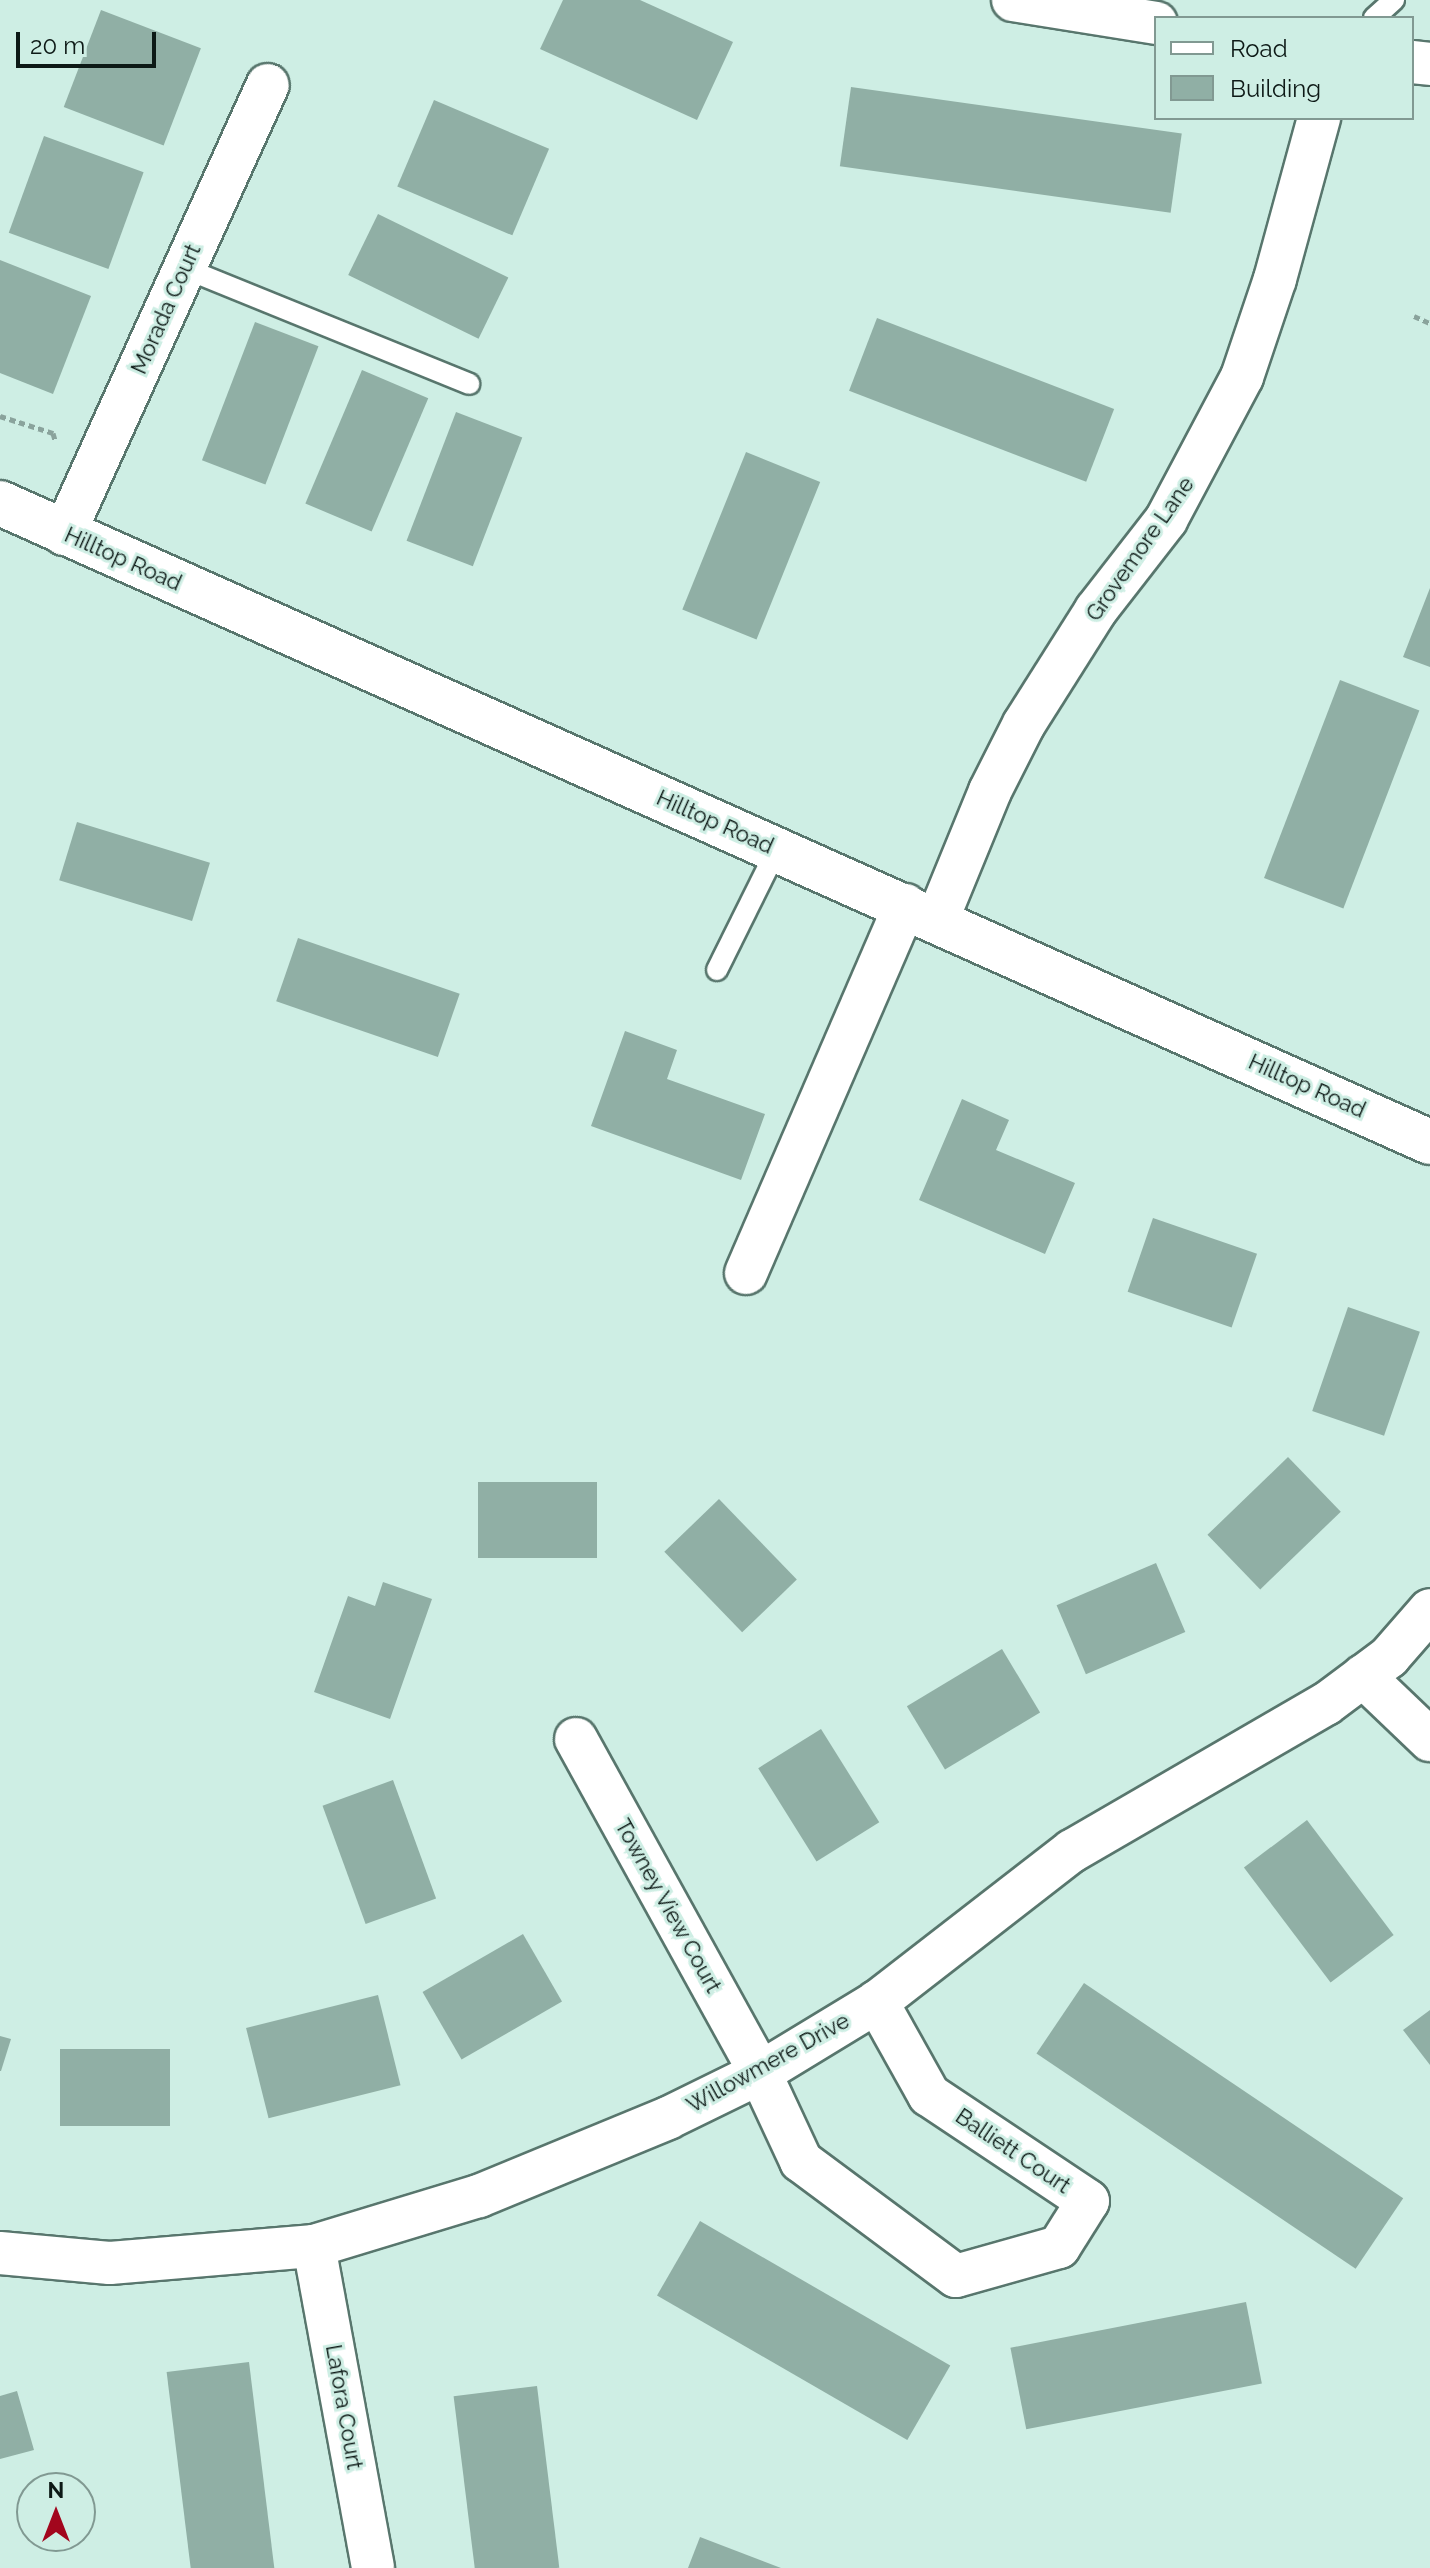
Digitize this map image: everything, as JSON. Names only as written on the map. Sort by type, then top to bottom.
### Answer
[{"type":"street","points":[[1013,0],[1154,23]]},
{"type":"street","name":"Morada Court","points":[[64,534],[268,85]]},
{"type":"street","name":"Grovemore Lane","points":[[746,1273],[922,912],[1024,724],[1096,610],[1166,520],[1242,377],[1275,279],[1318,120]]},
{"type":"street","name":"Hilltop Road","points":[[0,503],[922,912],[1430,1142]]},
{"type":"street","name":"Willowmere Drive","points":[[0,2253],[110,2263],[314,2246],[479,2196],[668,2118],[760,2073],[877,2002],[1072,1851],[1326,1704],[1389,1657],[1430,1610]]},
{"type":"street","points":[[1363,1676],[1430,1740]]},
{"type":"street","name":"Towney View Court","points":[[576,1739],[760,2073]]},
{"type":"street","name":"Balliett Court","points":[[760,2073],[801,2161],[956,2276],[1059,2247],[1088,2201],[929,2095],[877,2002]]},
{"type":"street","name":"Lafora Court","points":[[314,2246],[373,2568]]},
{"type":"lane","points":[[1376,16],[1394,0]]},
{"type":"lane","points":[[184,268],[469,384]]},
{"type":"lane","points":[[717,970],[777,849]]},
{"type":"path","points":[[1414,316],[1430,323]]},
{"type":"path","points":[[0,416],[53,433],[55,440]]},
{"type":"building","points":[[563,0],[640,0],[733,42],[697,120],[540,49]]},
{"type":"building","points":[[101,10],[201,48],[164,145],[64,107]]},
{"type":"building","points":[[851,87],[1182,133],[1171,213],[840,166]]},
{"type":"building","points":[[434,100],[549,149],[512,235],[397,187]]},
{"type":"building","points":[[44,136],[144,172],[108,269],[9,233]]},
{"type":"building","points":[[378,214],[508,278],[479,339],[348,275]]},
{"type":"building","points":[[0,260],[91,296],[53,394],[0,373]]},
{"type":"building","points":[[877,318],[1114,409],[1086,482],[849,391]]},
{"type":"building","points":[[255,322],[318,346],[265,485],[202,460]]},
{"type":"building","points":[[362,370],[428,398],[372,532],[305,503]]},
{"type":"building","points":[[456,412],[522,437],[473,566],[407,541]]},
{"type":"building","points":[[746,452],[820,482],[756,640],[682,610]]},
{"type":"building","points":[[1430,588],[1430,667],[1403,657]]},
{"type":"building","points":[[1340,680],[1419,710],[1343,908],[1264,878]]},
{"type":"building","points":[[77,822],[210,863],[192,921],[59,880]]},
{"type":"building","points":[[298,938],[460,994],[438,1057],[276,1001]]},
{"type":"building","points":[[625,1031],[677,1050],[667,1079],[765,1114],[741,1180],[591,1126]]},
{"type":"building","points":[[962,1099],[1009,1120],[996,1150],[1075,1183],[1045,1254],[919,1200]]},
{"type":"building","points":[[1153,1218],[1257,1254],[1232,1328],[1128,1292]]},
{"type":"building","points":[[1348,1307],[1420,1332],[1384,1436],[1312,1411]]},
{"type":"building","points":[[1288,1457],[1341,1512],[1260,1589],[1207,1535]]},
{"type":"building","points":[[478,1482],[597,1482],[597,1558],[478,1558]]},
{"type":"building","points":[[719,1499],[797,1580],[742,1632],[664,1552]]},
{"type":"building","points":[[1156,1563],[1185,1632],[1086,1674],[1057,1605]]},
{"type":"building","points":[[383,1582],[432,1599],[390,1719],[314,1692],[348,1596],[375,1606]]},
{"type":"building","points":[[1002,1649],[1040,1712],[945,1770],[907,1706]]},
{"type":"building","points":[[821,1729],[879,1822],[817,1861],[758,1768]]},
{"type":"building","points":[[393,1780],[436,1898],[366,1924],[323,1806]]},
{"type":"building","points":[[1307,1820],[1394,1935],[1331,1983],[1244,1868]]},
{"type":"building","points":[[523,1934],[562,2002],[462,2060],[423,1992]]},
{"type":"building","points":[[1084,1983],[1403,2198],[1356,2269],[1036,2053]]},
{"type":"building","points":[[378,1995],[400,2085],[269,2118],[246,2028]]},
{"type":"building","points":[[1430,2010],[1430,2065],[1403,2030]]},
{"type":"building","points":[[0,2036],[11,2039],[1,2071],[0,2071]]},
{"type":"building","points":[[60,2049],[170,2049],[170,2126],[60,2126]]},
{"type":"building","points":[[700,2221],[950,2366],[907,2440],[657,2295]]},
{"type":"building","points":[[1246,2302],[1262,2383],[1026,2429],[1010,2348]]},
{"type":"building","points":[[249,2362],[274,2568],[191,2568],[167,2372]]},
{"type":"building","points":[[537,2386],[559,2568],[475,2568],[454,2396]]},
{"type":"building","points":[[17,2391],[34,2450],[0,2459],[0,2396]]},
{"type":"building","points":[[700,2537],[781,2568],[688,2568]]}]
